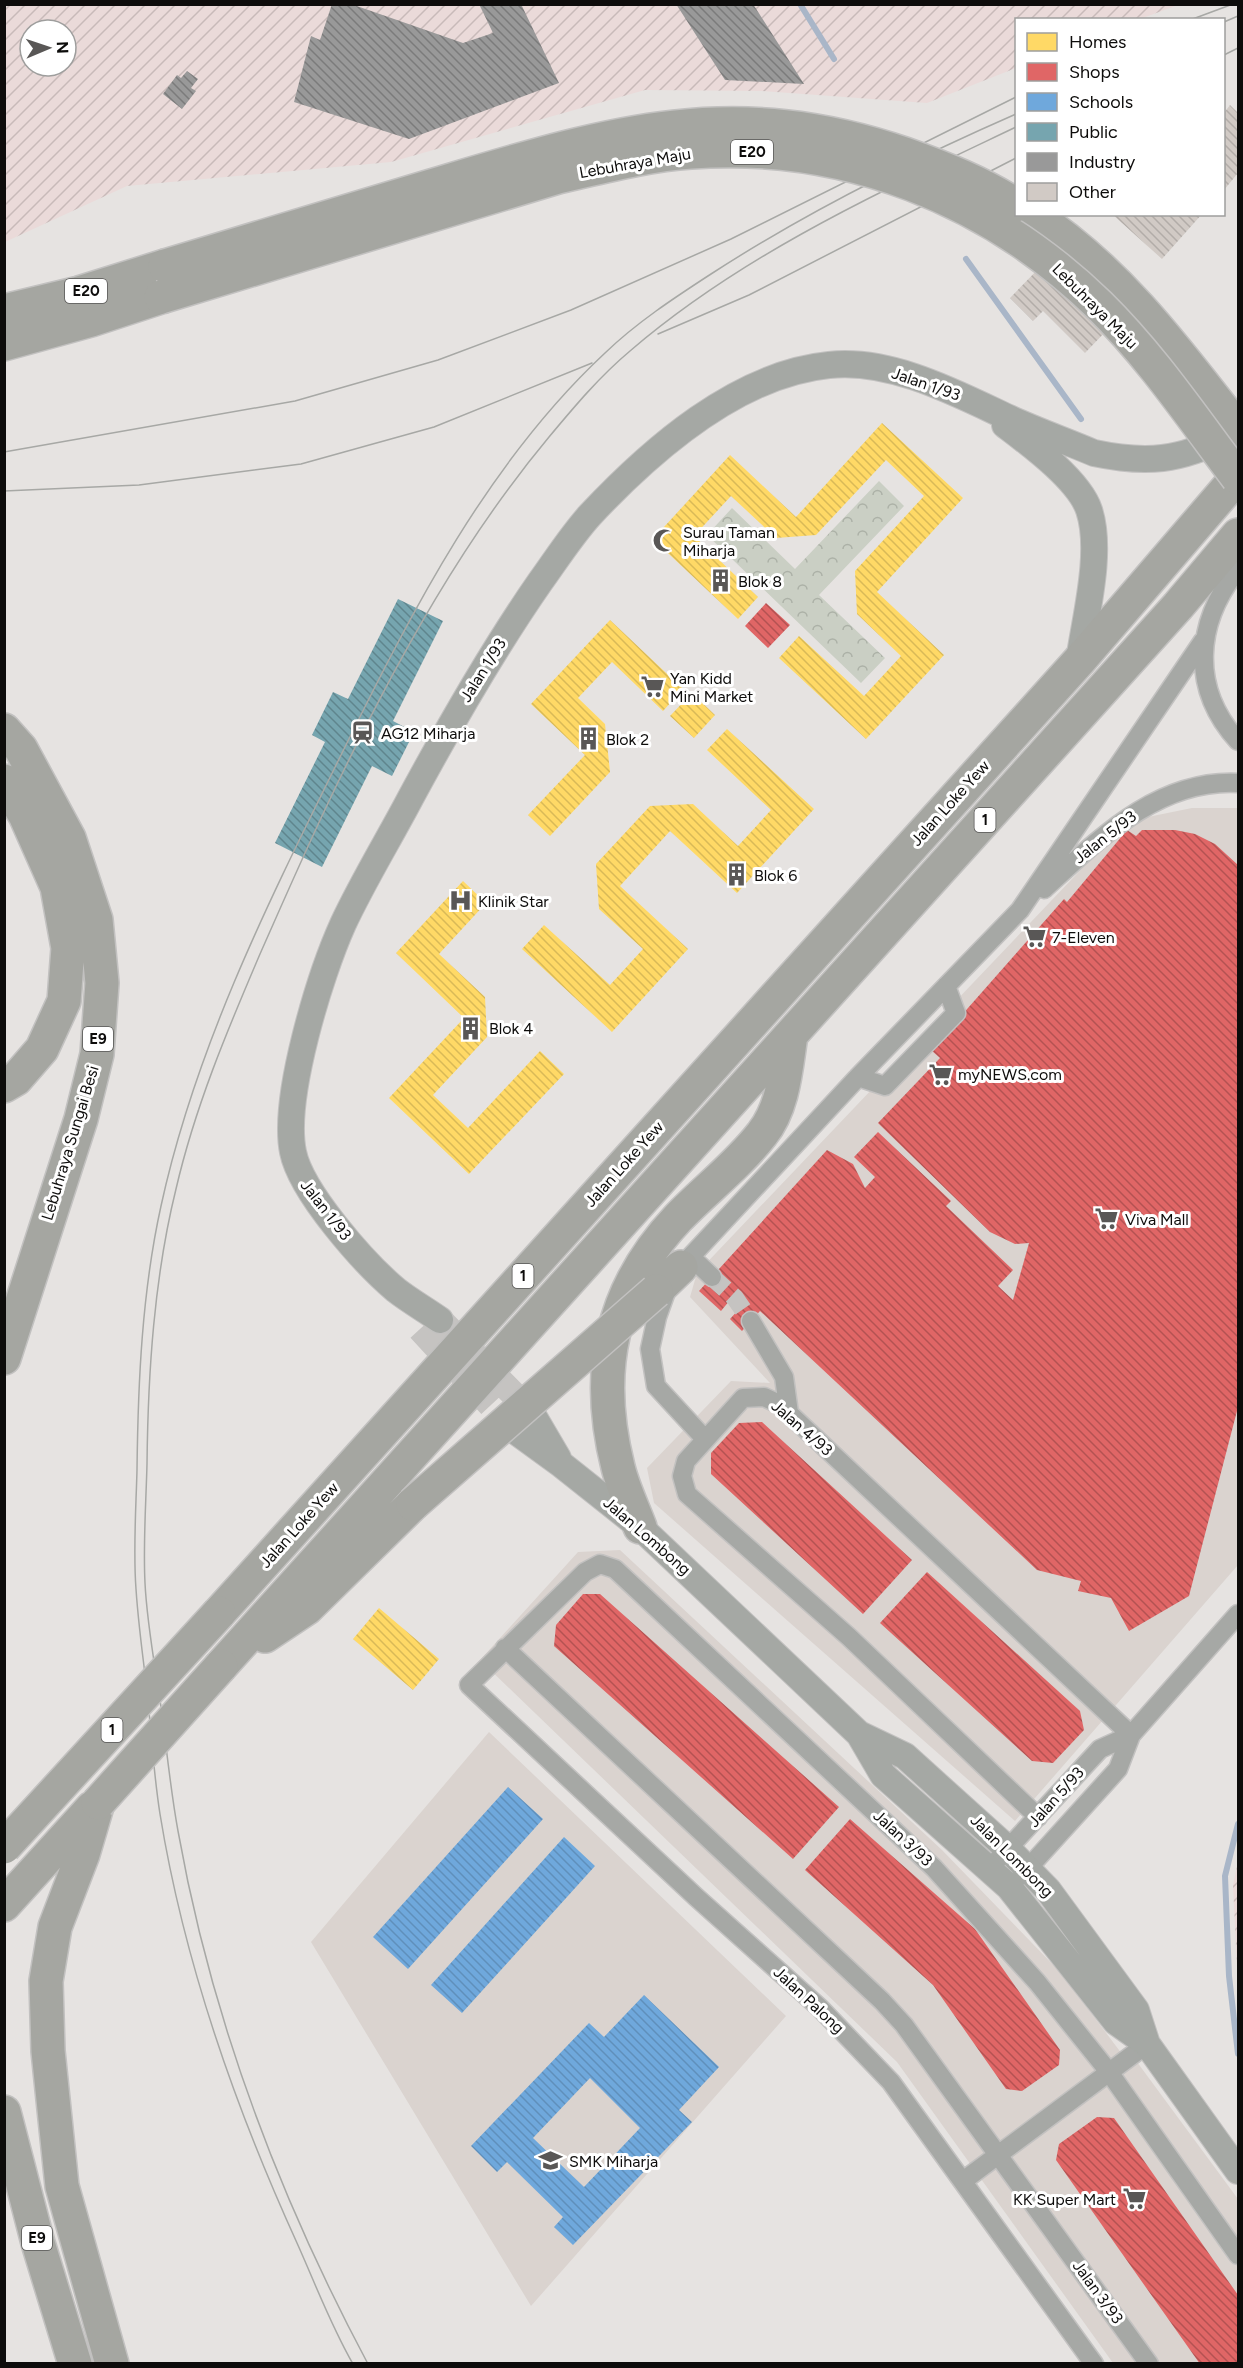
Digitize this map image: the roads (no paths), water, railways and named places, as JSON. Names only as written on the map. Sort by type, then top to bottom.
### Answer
[{"type":"highway","name":"Lebuhraya Maju","points":[[4,344],[91,321],[163,281],[556,148],[658,127],[718,123],[775,124],[829,132],[871,143],[950,170],[1015,204]]},
{"type":"highway","name":"Lebuhraya Maju","points":[[4,311],[79,293],[163,281],[610,165],[691,152],[764,153],[805,157],[894,177],[953,200],[1011,232],[1100,306],[1139,349],[1239,477]]},
{"type":"highway","name":"Lebuhraya Maju","points":[[1035,216],[1092,260],[1123,289],[1158,327],[1239,430]]},
{"type":"highway","name":"Jalan Loke Yew","points":[[4,1847],[219,1613],[1079,661],[1239,477]]},
{"type":"highway","name":"1","points":[[4,1905],[1178,606],[1239,535]]},
{"type":"highway","name":"Lebuhraya Sungai Besi","points":[[4,730],[21,749],[69,838],[96,920],[102,984],[97,1054],[83,1108],[4,1358]]},
{"type":"highway","points":[[4,781],[25,815],[57,886],[68,948],[64,1001],[42,1049],[15,1079],[4,1086]]},
{"type":"highway","points":[[640,1527],[618,1470],[611,1435],[609,1356],[616,1318],[644,1259],[677,1219],[763,1133],[783,1090],[791,1035]]},
{"type":"highway","points":[[221,1666],[307,1608],[413,1504],[656,1291],[686,1262]]},
{"type":"highway","points":[[98,1803],[83,1854],[55,1927],[46,1981],[48,2051],[62,2186],[112,2364]]},
{"type":"highway","name":"E9","points":[[4,2112],[38,2243],[75,2364]]},
{"type":"street","name":"Jalan 1/93","points":[[430,1325],[321,1207],[299,1176],[292,1149],[291,1118],[300,1067],[313,1007],[343,924],[457,714],[520,611],[589,517],[673,436],[734,398],[791,372],[833,364],[887,369],[974,401],[1012,420],[1094,453],[1120,458],[1157,460],[1198,451],[1239,430]]},
{"type":"street","name":"Jalan 1/93","points":[[974,401],[1023,439],[1072,483],[1089,508],[1094,538],[1079,661]]},
{"type":"street","points":[[704,1438],[656,1386],[650,1349],[657,1317],[667,1289],[686,1262],[858,1077],[1020,910],[1203,641],[1216,600],[1239,569]]},
{"type":"street","points":[[1203,641],[1206,678],[1212,703],[1228,729],[1239,741]]},
{"type":"street","name":"Jalan 5/93","points":[[1020,910],[1102,837],[1138,810],[1186,788],[1217,782],[1239,783]]},
{"type":"street","points":[[858,1077],[885,1086],[956,1013],[946,986]]},
{"type":"street","points":[[686,1262],[712,1277]]},
{"type":"street","points":[[751,1321],[784,1377],[789,1413]]},
{"type":"street","name":"Jalan 4/93","points":[[1038,1817],[849,1637],[687,1494],[682,1476],[686,1461],[704,1438],[743,1398],[764,1396],[779,1404],[1131,1735]]},
{"type":"street","name":"Jalan Lombong","points":[[531,1412],[562,1465]]},
{"type":"street","name":"Jalan Lombong","points":[[514,1430],[640,1527],[859,1734],[883,1775],[1009,1887],[1116,2022],[1147,2044]]},
{"type":"street","name":"Jalan 3/93","points":[[469,1685],[505,1647],[585,1572],[600,1564],[615,1569],[934,1868],[1037,1982],[1109,2072],[1239,2255]]},
{"type":"street","name":"Jalan 5/93","points":[[1009,1887],[1118,1769],[1131,1735],[1239,1614]]},
{"type":"street","name":"Jalan 3/93","points":[[505,1647],[882,2001],[904,2025],[1149,2364]]},
{"type":"street","name":"Jalan Palong","points":[[469,1685],[696,1897],[820,2008],[891,2082],[1094,2364]]},
{"type":"street","name":"Jalan Lombong","points":[[859,1734],[905,1756],[1008,1849],[1048,1890],[1136,2010],[1147,2044],[1239,2171]]},
{"type":"street","name":"Jalan 5/93","points":[[989,1869],[1100,1749],[1131,1735]]},
{"type":"street","points":[[963,2181],[1147,2044]]},
{"type":"waterway","points":[[800,4],[834,59]]},
{"type":"waterway","points":[[966,259],[1081,419]]},
{"type":"waterway","points":[[1238,1824],[1225,1876],[1229,1976],[1238,2054]]},
{"type":"tunnel","points":[[712,1277],[735,1298],[751,1321]]},
{"type":"tunnel","points":[[440,1320],[531,1412]]},
{"type":"tunnel","points":[[420,1329],[514,1430]]},
{"type":"tram line","points":[[1195,18],[1233,4]]},
{"type":"tram line","points":[[1225,22],[1238,16]]},
{"type":"tram line","points":[[1225,54],[1238,48]]},
{"type":"tram line","points":[[4,452],[295,401],[438,360],[571,310],[731,239],[1015,97]]},
{"type":"tram line","points":[[353,2364],[330,2320],[274,2192],[214,2033],[183,1924],[160,1814],[139,1624],[135,1544],[140,1370],[145,1304],[161,1206],[176,1146],[194,1088],[238,973],[343,751],[426,591],[489,489],[525,441],[563,396],[605,353],[642,321],[683,292],[822,208],[899,168],[1015,114]]},
{"type":"tram line","points":[[368,2364],[305,2236],[252,2105],[209,1969],[192,1900],[173,1802],[148,1616],[144,1539],[149,1395],[157,1291],[168,1223],[192,1129],[224,1041],[310,841],[387,685],[461,557],[518,476],[549,437],[588,392],[630,351],[674,316],[720,284],[767,254],[865,200],[1015,127]]},
{"type":"tram line","points":[[658,334],[749,295],[1015,159]]},
{"type":"tram line","points":[[4,491],[139,485],[301,464],[434,427],[592,363]]},
{"type":"place","name":"Surau Taman Miharja","points":[[665,541]]},
{"type":"place","name":"Blok 8","points":[[720,581]]},
{"type":"place","name":"Yan Kidd Mini Market","points":[[652,687]]},
{"type":"place","name":"AG12 Miharja","points":[[363,733]]},
{"type":"place","name":"Blok 2","points":[[588,739]]},
{"type":"place","name":"Blok 6","points":[[736,875]]},
{"type":"place","name":"Klinik Star","points":[[460,901]]},
{"type":"place","name":"7-Eleven","points":[[1034,937]]},
{"type":"place","name":"Blok 4","points":[[471,1028]]},
{"type":"place","name":"myNEWS.com","points":[[940,1074]]},
{"type":"place","name":"Viva Mall","points":[[1107,1219]]},
{"type":"place","name":"SMK Miharja","points":[[551,2161]]},
{"type":"place","name":"KK Super Mart","points":[[1134,2199]]}]
